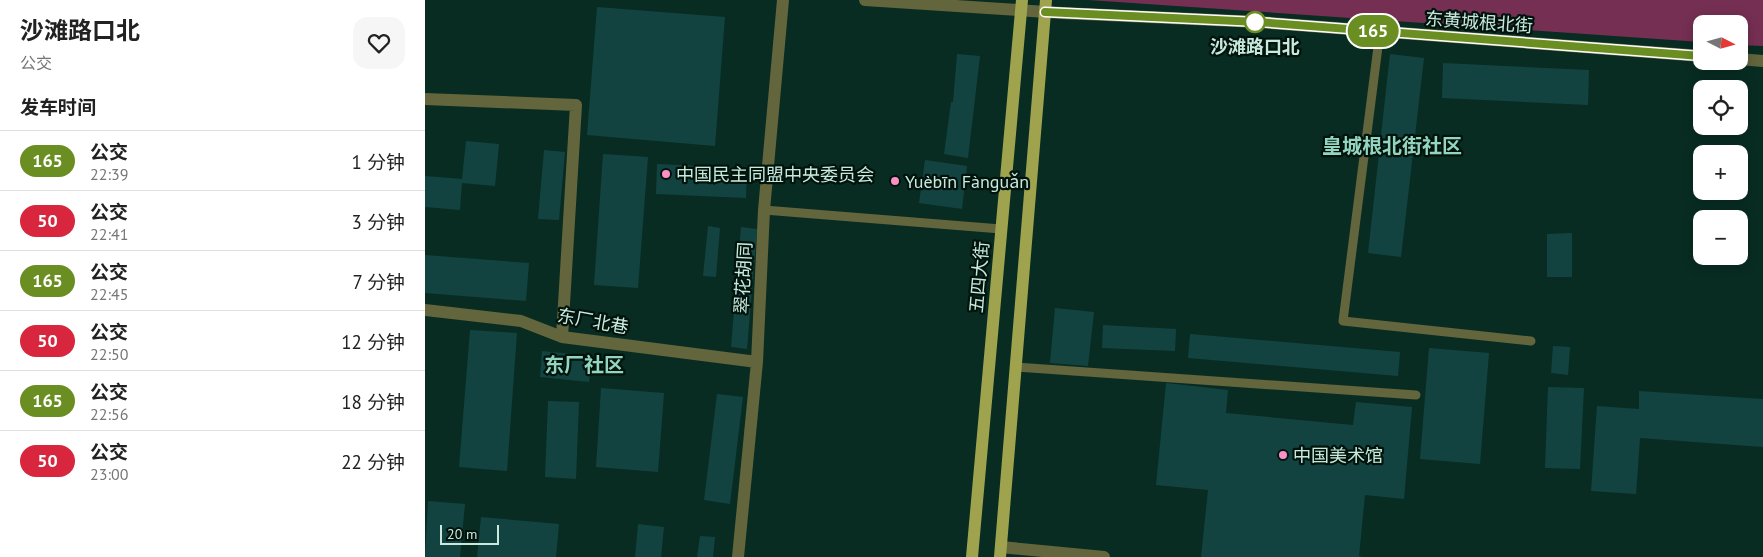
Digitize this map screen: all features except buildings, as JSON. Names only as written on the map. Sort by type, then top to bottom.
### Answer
[{"type":"main road","name":"五四大街","points":[[972,557],[1021,5]]},
{"type":"main road","points":[[1001,552],[1045,6]]},
{"type":"street","name":"翠花胡同","points":[[738,557],[757,362],[764,210],[783,0]]},
{"type":"street","name":"东黄城根北街","points":[[865,0],[1045,6],[1693,55]]},
{"type":"street","points":[[1748,60],[1763,61]]},
{"type":"street","points":[[425,99],[577,105],[562,338]]},
{"type":"street","name":"东厂北巷","points":[[425,310],[521,320],[562,338],[757,362]]},
{"type":"street","points":[[1001,552],[1104,557]]},
{"type":"lane","points":[[1380,32],[1343,321],[1531,341]]},
{"type":"lane","points":[[764,210],[1001,229]]},
{"type":"lane","points":[[1015,367],[1416,395]]},
{"type":"shaded area","points":[[1088,0],[1763,0],[1763,46],[1748,45],[1748,15],[1693,15],[1693,41]]},
{"type":"bus line","name":"165","points":[[1045,12],[1258,22],[1693,55]]},
{"type":"place","name":"沙滩路口北","points":[[1255,22]]},
{"type":"place","name":"中国民主同盟中央委员会","points":[[666,174]]},
{"type":"place","name":"Yuèbīn Fànguǎn","points":[[895,181]]},
{"type":"place","name":"中国美术馆","points":[[1283,455]]},
{"type":"district","name":"皇城根北街社区","points":[[1392,146]]},
{"type":"district","name":"东厂社区","points":[[584,365]]}]
